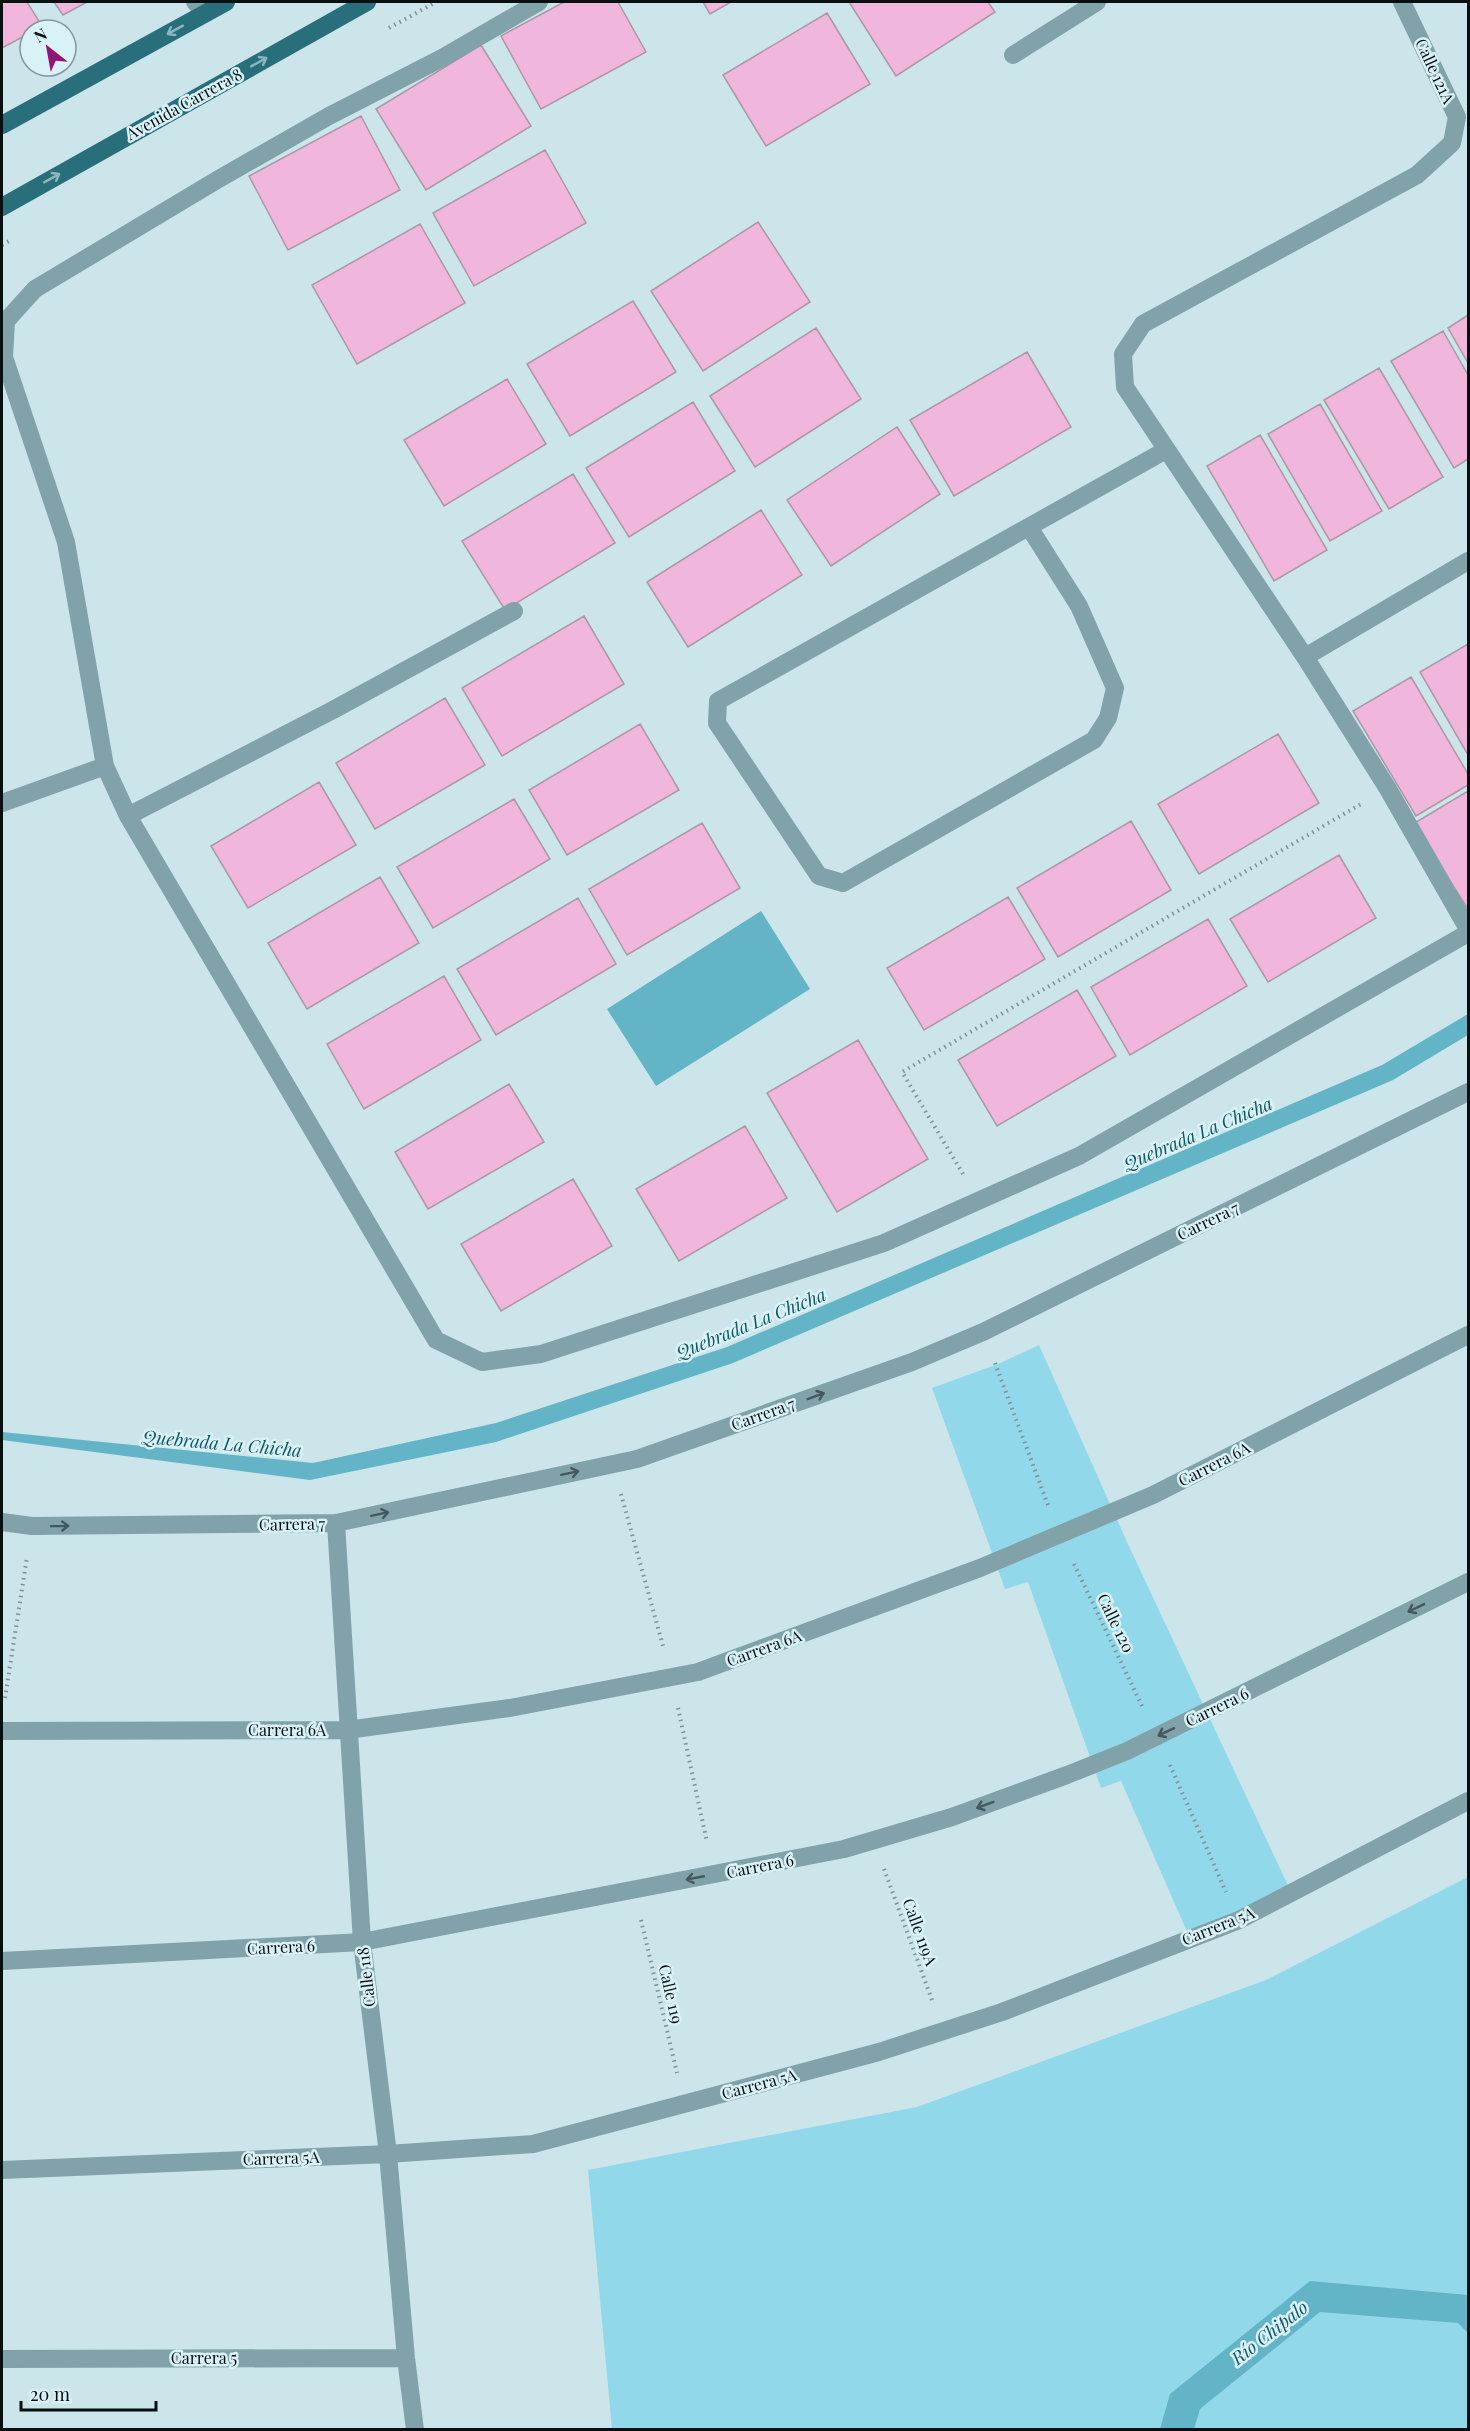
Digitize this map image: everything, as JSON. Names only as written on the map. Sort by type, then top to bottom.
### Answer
[{"type":"main road","points":[[2,125],[200,8],[226,2]]},
{"type":"main road","name":"Avenida Carrera 8","points":[[2,207],[367,2]]},
{"type":"street","points":[[539,2],[442,58],[328,116],[187,198],[35,289],[6,321],[4,357],[66,542],[105,766],[128,816],[436,1340],[482,1362],[541,1354],[884,1243],[1079,1156],[1468,931],[1388,789],[1305,657],[1166,450],[718,701],[717,723],[819,876],[843,883],[1094,740],[1108,718],[1115,688],[1079,606],[1029,527]]},
{"type":"street","points":[[1012,55],[1097,2]]},
{"type":"street","name":"Calle 121A","points":[[1166,450],[1125,387],[1123,354],[1143,324],[1417,175],[1452,143],[1457,117],[1402,2]]},
{"type":"street","points":[[1305,657],[1468,561]]},
{"type":"street","points":[[128,816],[333,710],[514,611]]},
{"type":"street","points":[[2,803],[105,766]]},
{"type":"street","name":"Carrera 7","points":[[2,1522],[32,1526],[336,1523],[638,1459],[912,1362],[983,1332],[1468,1092]]},
{"type":"street","name":"Carrera 6A","points":[[2,1731],[348,1730],[510,1708],[698,1672],[980,1568],[1153,1495],[1468,1335]]},
{"type":"street","name":"Calle 118","points":[[336,1523],[362,1942],[388,2154],[406,2358],[415,2430]]},
{"type":"street","name":"Carrera 6","points":[[2,1961],[362,1942],[833,1851],[873,1841],[952,1817],[1067,1775],[1157,1736],[1468,1582]]},
{"type":"street","name":"Carrera 5A","points":[[2,2170],[388,2154],[533,2144],[879,2052],[1002,2012],[1239,1920],[1468,1801]]},
{"type":"street","name":"Carrera 5","points":[[2,2359],[406,2358]]},
{"type":"path","points":[[979,1201],[902,1072],[1388,789]]},
{"type":"path","name":"Calle 120","points":[[983,1332],[1060,1535],[1157,1736],[1239,1920]]},
{"type":"path","points":[[3,1708],[32,1526]]},
{"type":"path","name":"Calle 119A","points":[[873,1841],[944,2031]]},
{"type":"path","name":"Calle 119","points":[[634,1890],[684,2104]]},
{"type":"shaded area","points":[[1039,1345],[1127,1542],[1293,1896],[1192,1943],[1121,1781],[1101,1788],[1028,1582],[1005,1589],[932,1388],[998,1364]]},
{"type":"shaded area","points":[[1468,1877],[1468,2429],[612,2429],[588,2170],[917,2107],[1266,1980]]},
{"type":"water","points":[[761,911],[810,989],[656,1086],[607,1009]]},
{"type":"water","points":[[1468,1014],[1468,1035],[1393,1080],[733,1363],[496,1442],[310,1480],[2,1440],[2,1432],[313,1463],[496,1423],[727,1347],[1382,1065]]},
{"type":"water","name":"Río Chipalo","points":[[1310,2281],[1468,2295],[1468,2333],[1458,2323],[1320,2312],[1200,2409],[1194,2429],[1160,2429],[1170,2394]]},
{"type":"building","points":[[2,2],[27,2],[37,18],[18,18],[18,39],[2,48]]},
{"type":"building","points":[[54,2],[87,2],[63,15]]},
{"type":"building","points":[[564,2],[618,2],[646,52],[541,109],[501,36]]},
{"type":"building","points":[[703,2],[731,2],[710,14]]},
{"type":"building","points":[[849,2],[988,2],[995,12],[896,76]]},
{"type":"building","points":[[827,13],[870,84],[766,146],[723,75]]},
{"type":"building","points":[[481,45],[531,126],[426,190],[376,109]]},
{"type":"building","points":[[361,116],[400,190],[288,250],[249,176]]},
{"type":"building","points":[[545,150],[586,223],[474,286],[433,213]]},
{"type":"building","points":[[758,222],[810,302],[703,371],[651,291]]},
{"type":"building","points":[[420,224],[465,303],[357,364],[312,285]]},
{"type":"building","points":[[633,301],[676,372],[570,436],[527,364]]},
{"type":"building","points":[[1468,315],[1468,363],[1448,328]]},
{"type":"building","points":[[816,328],[861,399],[755,467],[710,396]]},
{"type":"building","points":[[1443,331],[1468,375],[1468,459],[1454,468],[1391,361]]},
{"type":"building","points":[[1027,352],[1071,427],[954,496],[910,420]]},
{"type":"building","points":[[1379,368],[1443,477],[1389,509],[1324,400]]},
{"type":"building","points":[[507,379],[546,444],[444,506],[404,440]]},
{"type":"building","points":[[693,402],[735,471],[629,537],[586,468]]},
{"type":"building","points":[[1320,404],[1382,511],[1330,541],[1268,434]]},
{"type":"building","points":[[897,427],[940,494],[831,566],[787,500]]},
{"type":"building","points":[[1260,435],[1327,550],[1274,581],[1207,466]]},
{"type":"building","points":[[573,474],[615,543],[505,610],[462,541]]},
{"type":"building","points":[[761,510],[802,575],[688,647],[647,582]]},
{"type":"building","points":[[584,616],[624,684],[502,756],[462,688]]},
{"type":"building","points":[[1468,644],[1468,755],[1420,672]]},
{"type":"building","points":[[1411,677],[1468,774],[1468,785],[1416,816],[1353,711]]},
{"type":"building","points":[[445,698],[485,765],[375,829],[336,763]]},
{"type":"building","points":[[640,724],[679,790],[567,855],[529,790]]},
{"type":"building","points":[[1278,734],[1319,803],[1199,874],[1158,804]]},
{"type":"building","points":[[319,782],[356,845],[248,908],[211,846]]},
{"type":"building","points":[[1468,791],[1468,909],[1413,824]]},
{"type":"building","points":[[514,799],[550,859],[433,928],[397,867]]},
{"type":"building","points":[[1131,821],[1171,890],[1058,957],[1017,888]]},
{"type":"building","points":[[702,823],[740,888],[627,955],[589,889]]},
{"type":"building","points":[[1339,855],[1376,918],[1268,982],[1230,919]]},
{"type":"building","points":[[380,877],[419,943],[307,1009],[268,943]]},
{"type":"building","points":[[1008,897],[1045,959],[924,1030],[887,968]]},
{"type":"building","points":[[578,898],[616,964],[496,1035],[457,969]]},
{"type":"building","points":[[1208,919],[1247,986],[1130,1055],[1091,987]]},
{"type":"building","points":[[444,976],[481,1040],[364,1109],[327,1044]]},
{"type":"building","points":[[1077,990],[1116,1056],[997,1126],[958,1060]]},
{"type":"building","points":[[858,1040],[928,1159],[837,1212],[767,1093]]},
{"type":"building","points":[[509,1084],[544,1142],[428,1209],[395,1152]]},
{"type":"building","points":[[745,1126],[787,1198],[679,1261],[636,1189]]},
{"type":"building","points":[[573,1179],[612,1246],[501,1311],[461,1244]]},
{"type":"water label","name":"Quebrada La Chicha","points":[[1198,1134]]},
{"type":"water label","name":"Quebrada La Chicha","points":[[751,1324]]},
{"type":"water label","name":"Quebrada La Chicha","points":[[222,1444]]}]
